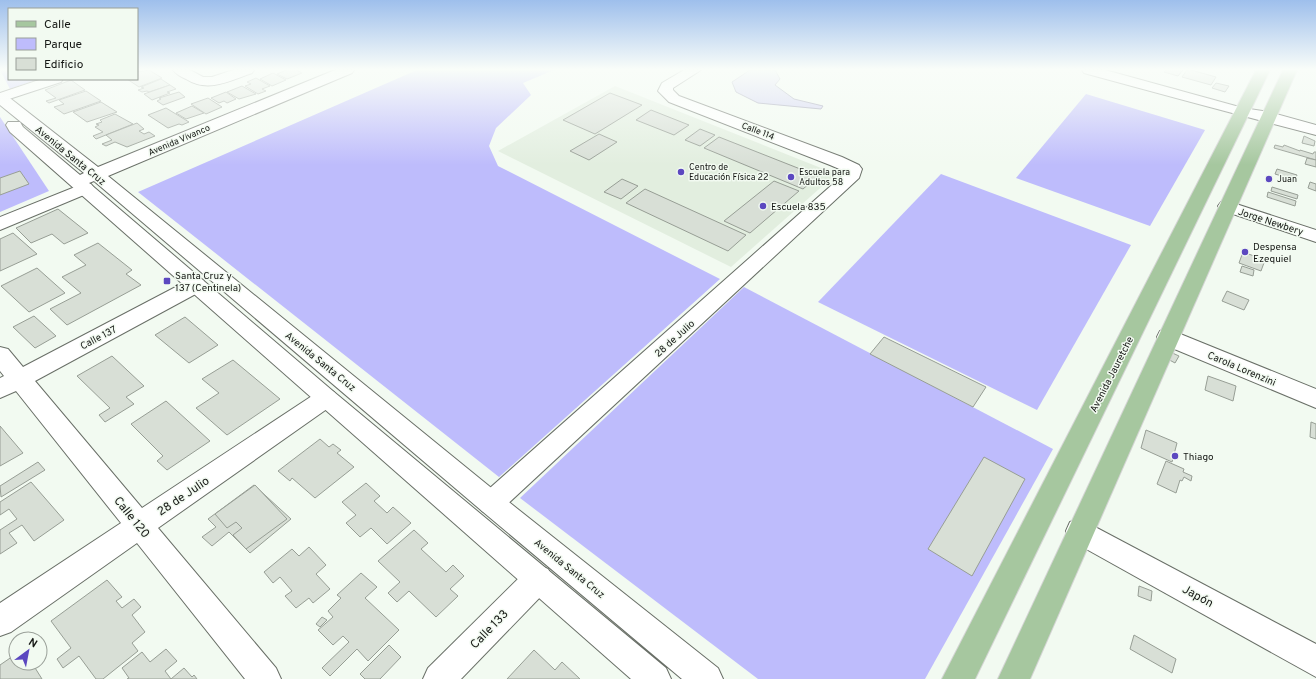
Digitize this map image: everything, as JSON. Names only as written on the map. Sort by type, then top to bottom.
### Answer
[{"type":"main road","name":"Avenida Jauretche","points":[[958,679],[1247,102]]},
{"type":"main road","points":[[1014,679],[1168,336],[1276,102]]},
{"type":"street","name":"Avenida Santa Cruz","points":[[5,102],[196,285],[655,679]]},
{"type":"street","name":"Avenida Vivanco","points":[[0,224],[87,182],[273,102]]},
{"type":"street","name":"Calle 114","points":[[681,102],[836,161],[853,169]]},
{"type":"street","points":[[1218,102],[1316,124]]},
{"type":"street","points":[[1224,102],[1244,108]]},
{"type":"street","points":[[1270,114],[1316,130]]},
{"type":"street","name":"28 de Julio","points":[[491,503],[850,178],[853,169]]},
{"type":"street","name":"Avenida Santa Cruz","points":[[87,182],[491,503],[707,679]]},
{"type":"street","name":"Jorge Newbery","points":[[1227,206],[1316,236]]},
{"type":"street","name":"Calle 137","points":[[10,384],[196,285]]},
{"type":"street","name":"Carola Lorenzini","points":[[1168,336],[1316,399]]},
{"type":"street","name":"Calle 120","points":[[0,354],[10,384],[139,525],[265,679]]},
{"type":"street","name":"28 de Julio","points":[[0,621],[326,398]]},
{"type":"street","name":"Japón","points":[[1080,531],[1316,661]]},
{"type":"street","name":"Calle 133","points":[[439,679],[538,579]]},
{"type":"shaded area","points":[[587,102],[654,102],[836,174],[731,267],[498,151]]},
{"type":"shaded area","points":[[755,102],[805,102],[823,106],[821,109]]},
{"type":"green space","points":[[345,102],[524,102],[496,128],[489,146],[498,166],[720,279],[499,477],[138,192]]},
{"type":"green space","points":[[1080,102],[1111,102],[1205,130],[1150,226],[1016,178]]},
{"type":"green space","points":[[0,117],[49,191],[0,212]]},
{"type":"green space","points":[[941,174],[1131,245],[1037,410],[818,302]]},
{"type":"green space","points":[[744,287],[1053,449],[925,679],[758,679],[520,498]]},
{"type":"building","points":[[61,102],[99,102],[64,114],[54,107],[64,104]]},
{"type":"building","points":[[101,102],[117,112],[87,122],[73,112]]},
{"type":"building","points":[[158,102],[172,102],[163,105]]},
{"type":"building","points":[[198,102],[214,102],[222,107],[206,114],[191,104]]},
{"type":"building","points":[[595,102],[633,102],[642,105],[595,134],[563,120]]},
{"type":"building","points":[[192,106],[204,113],[186,119],[176,113]]},
{"type":"building","points":[[166,108],[189,122],[168,128],[148,115]]},
{"type":"building","points":[[651,110],[689,125],[674,135],[636,120]]},
{"type":"building","points":[[115,114],[133,124],[96,139],[93,136],[103,132],[95,127],[99,125],[96,124],[102,122],[100,120]]},
{"type":"building","points":[[137,123],[144,129],[139,131],[144,134],[149,132],[155,136],[127,147],[115,142],[106,146],[102,144],[112,140],[106,135]]},
{"type":"building","points":[[700,129],[715,135],[700,146],[685,140]]},
{"type":"building","points":[[599,134],[617,142],[589,160],[570,151]]},
{"type":"building","points":[[1304,136],[1315,141],[1314,146],[1302,143]]},
{"type":"building","points":[[719,137],[818,176],[803,189],[704,148]]},
{"type":"building","points":[[1275,145],[1283,147],[1284,145],[1313,154],[1316,152],[1316,160],[1274,148]]},
{"type":"building","points":[[1307,158],[1316,160],[1316,167],[1305,164]]},
{"type":"building","points":[[1277,169],[1297,175],[1295,180],[1275,174]]},
{"type":"building","points":[[20,171],[29,184],[0,195],[0,178]]},
{"type":"building","points":[[622,179],[638,186],[621,199],[604,192]]},
{"type":"building","points":[[774,181],[799,191],[750,233],[724,221]]},
{"type":"building","points":[[1310,182],[1316,184],[1316,191],[1308,188]]},
{"type":"building","points":[[1272,187],[1298,195],[1297,199],[1271,191]]},
{"type":"building","points":[[645,189],[746,235],[728,251],[626,203]]},
{"type":"building","points":[[1268,192],[1296,201],[1295,206],[1267,197]]},
{"type":"building","points":[[58,209],[88,233],[64,244],[52,234],[31,243],[16,228]]},
{"type":"building","points":[[13,233],[37,254],[0,271],[0,239]]},
{"type":"building","points":[[98,243],[132,270],[126,274],[141,285],[67,325],[50,309],[81,293],[62,277],[86,265],[74,255]]},
{"type":"building","points":[[1243,252],[1265,260],[1261,271],[1239,263]]},
{"type":"building","points":[[1242,266],[1254,270],[1253,276],[1240,272]]},
{"type":"building","points":[[37,268],[65,293],[29,312],[1,286]]},
{"type":"building","points":[[1227,291],[1249,300],[1244,310],[1222,301]]},
{"type":"building","points":[[34,316],[56,336],[35,348],[13,327]]},
{"type":"building","points":[[185,317],[218,345],[189,363],[155,335]]},
{"type":"building","points":[[884,337],[986,387],[973,407],[870,354]]},
{"type":"building","points":[[1168,351],[1179,356],[1175,363],[1164,357]]},
{"type":"building","points":[[112,356],[144,386],[126,397],[134,404],[105,422],[99,415],[110,408],[77,376]]},
{"type":"building","points":[[233,360],[280,399],[227,435],[196,408],[219,393],[202,379]]},
{"type":"building","points":[[1208,376],[1236,386],[1233,401],[1205,390]]},
{"type":"building","points":[[166,401],[210,441],[167,470],[157,461],[163,456],[131,424]]},
{"type":"building","points":[[1311,422],[1316,424],[1316,439],[1310,437]]},
{"type":"building","points":[[0,426],[23,453],[0,466]]},
{"type":"building","points":[[1146,430],[1177,443],[1172,462],[1141,448]]},
{"type":"building","points":[[320,439],[329,447],[333,444],[341,450],[337,453],[354,467],[315,498],[292,478],[290,481],[278,471]]},
{"type":"building","points":[[984,457],[1025,479],[972,576],[928,549]]},
{"type":"building","points":[[1166,461],[1184,469],[1183,472],[1192,476],[1191,481],[1184,477],[1182,481],[1180,480],[1176,493],[1157,484]]},
{"type":"building","points":[[38,462],[45,470],[1,497],[0,486]]},
{"type":"building","points":[[31,482],[64,520],[34,541],[22,525],[9,533],[17,543],[0,554],[0,530],[17,519],[9,509],[0,515],[0,502]]},
{"type":"building","points":[[366,483],[380,496],[374,501],[387,513],[393,507],[411,523],[387,544],[371,528],[360,537],[346,523],[356,515],[342,502]]},
{"type":"building","points":[[254,485],[291,519],[250,553],[229,532],[212,546],[202,537],[216,527],[208,519]]},
{"type":"building","points":[[255,485],[287,519],[246,549],[233,535],[242,528],[236,522],[227,528],[215,514]]},
{"type":"building","points":[[414,530],[428,543],[421,549],[446,572],[453,565],[464,576],[450,589],[458,596],[436,617],[409,591],[397,602],[388,593],[400,582],[378,561]]},
{"type":"building","points":[[309,547],[326,565],[316,574],[330,589],[313,603],[309,598],[296,608],[285,596],[292,591],[280,577],[273,583],[264,572],[292,549],[299,556]]},
{"type":"building","points":[[361,573],[377,587],[365,598],[399,630],[368,661],[357,649],[330,676],[322,668],[349,642],[343,636],[333,645],[318,630],[333,617],[328,611],[341,598],[337,595]]},
{"type":"building","points":[[107,580],[122,597],[116,601],[122,608],[134,599],[141,607],[132,615],[145,632],[132,643],[138,651],[103,679],[96,679],[79,656],[63,668],[57,659],[71,648],[51,621]]},
{"type":"building","points":[[1139,586],[1152,591],[1151,601],[1138,596]]},
{"type":"building","points":[[322,617],[327,620],[320,627],[316,624]]},
{"type":"building","points":[[1134,635],[1176,659],[1172,673],[1130,649]]},
{"type":"building","points":[[389,645],[401,657],[380,679],[365,679],[360,674]]},
{"type":"building","points":[[166,649],[177,661],[165,671],[171,679],[127,679],[129,678],[122,668],[142,652],[150,662]]},
{"type":"building","points":[[534,650],[555,670],[562,662],[580,679],[507,679]]},
{"type":"building","points":[[8,660],[8,671],[37,671],[42,679],[0,679],[0,665]]},
{"type":"building","points":[[184,668],[192,677],[194,675],[197,679],[171,679]]},
{"type":"place","name":"Centro de Educación Física 22","points":[[681,172]]},
{"type":"place","name":"Escuela para Adultos 58","points":[[791,177]]},
{"type":"place","name":"Juan","points":[[1269,179]]},
{"type":"place","name":"Escuela 835","points":[[763,206]]},
{"type":"place","name":"Despensa Ezequiel","points":[[1245,252]]},
{"type":"place","name":"Santa Cruz y 137 (Centinela)","points":[[167,281]]},
{"type":"place","name":"Thiago","points":[[1175,456]]}]
